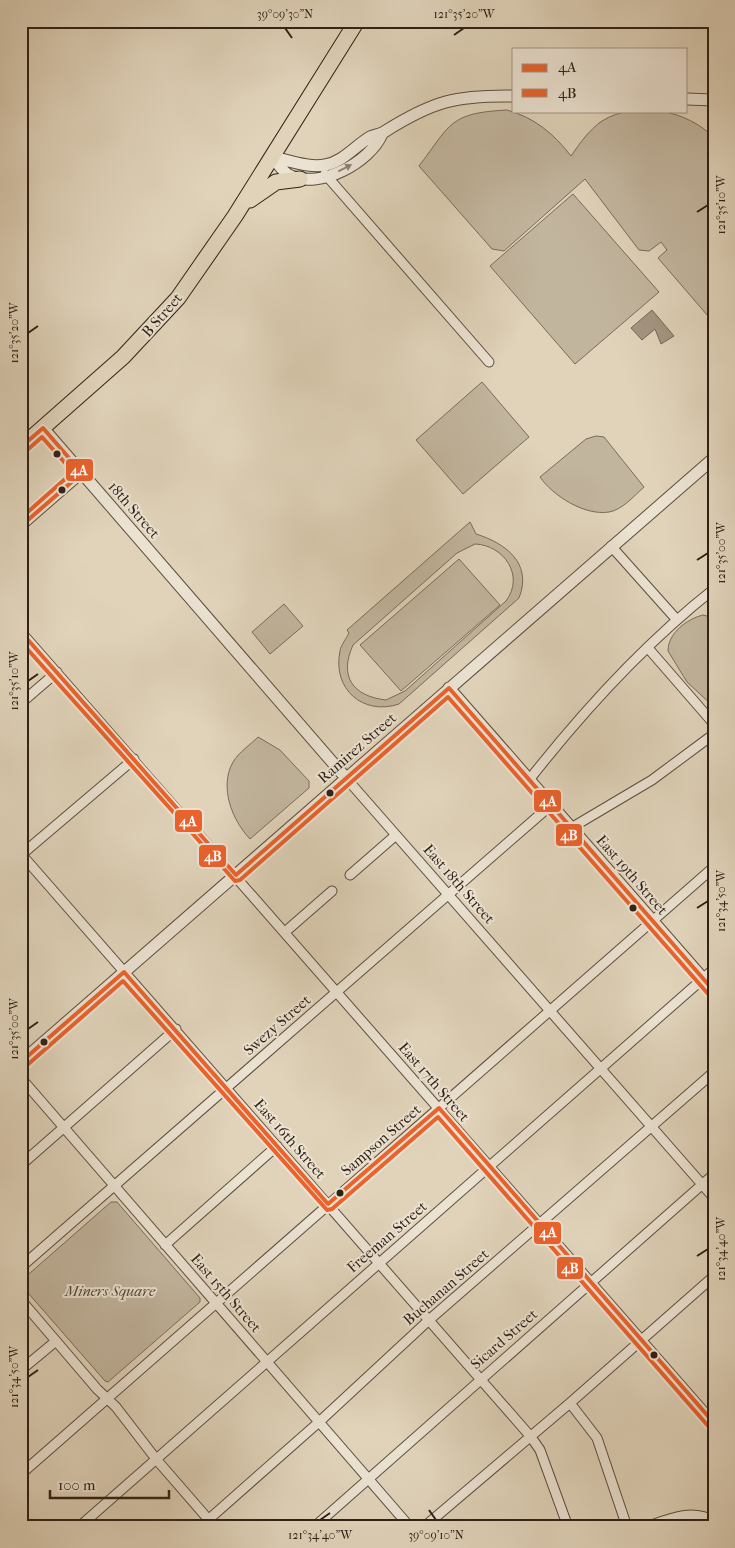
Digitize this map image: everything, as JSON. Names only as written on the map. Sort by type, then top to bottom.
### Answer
[{"type":"highway","name":"B Street","points":[[21,447],[123,357],[163,316],[192,280],[241,207],[358,21]]},
{"type":"highway","points":[[241,207],[276,182],[300,179]]},
{"type":"street","points":[[272,157],[316,166],[333,163],[372,136],[382,134],[415,113],[452,99],[481,95],[512,96]]},
{"type":"street","points":[[688,99],[714,100]]},
{"type":"street","points":[[272,157],[286,173],[300,179],[327,176],[359,160],[378,144],[382,134]]},
{"type":"street","points":[[316,166],[327,176],[489,362]]},
{"type":"street","name":"18th Street","points":[[43,428],[182,589]]},
{"type":"street","name":"Ramirez Street","points":[[21,1062],[714,458]]},
{"type":"street","points":[[21,526],[82,473]]},
{"type":"street","points":[[611,546],[678,620]]},
{"type":"street","name":"East 18th Street","points":[[182,589],[714,1198]]},
{"type":"street","points":[[529,780],[577,720],[678,620],[712,594]]},
{"type":"street","name":"East 17th Street","points":[[21,632],[236,875],[714,1423]]},
{"type":"street","points":[[648,648],[714,724]]},
{"type":"street","points":[[21,703],[57,672]]},
{"type":"street","name":"East 19th Street","points":[[449,688],[714,991]]},
{"type":"street","points":[[571,828],[652,780],[714,734]]},
{"type":"street","points":[[22,855],[134,759]]},
{"type":"street","name":"Swezy Street","points":[[21,1267],[551,805]]},
{"type":"street","points":[[350,875],[396,835]]},
{"type":"street","name":"East 16th Street","points":[[22,855],[531,1437],[540,1450],[568,1527]]},
{"type":"street","name":"Sampson Street","points":[[21,1474],[714,867]]},
{"type":"street","points":[[285,932],[332,890]]},
{"type":"street","name":"Freeman Street","points":[[79,1527],[268,1362],[378,1262],[714,969]]},
{"type":"street","points":[[21,1165],[176,1030]]},
{"type":"street","name":"Buchanan Street","points":[[200,1527],[319,1422],[429,1320],[714,1072]]},
{"type":"street","name":"East 15th Street","points":[[21,1078],[410,1527]]},
{"type":"street","points":[[165,1245],[277,1146]]},
{"type":"street","name":"Sicard Street","points":[[314,1527],[714,1174]]},
{"type":"street","points":[[424,1527],[531,1437],[714,1276]]},
{"type":"street","points":[[21,1300],[106,1398],[116,1407],[156,1459],[215,1527]]},
{"type":"street","points":[[21,1370],[56,1341]]},
{"type":"street","points":[[570,1403],[597,1438],[628,1527]]},
{"type":"street","points":[[646,1527],[679,1515],[704,1516],[714,1521]]},
{"type":"green space","points":[[507,110],[526,117],[550,133],[571,156],[593,128],[602,121],[626,112],[665,112],[676,115],[703,128],[714,138],[714,323],[658,258],[667,250],[661,242],[649,251],[639,250],[585,179],[504,251],[492,249],[419,166],[453,123],[473,114]]},
{"type":"green space","points":[[573,194],[659,292],[575,364],[490,266]]},
{"type":"green space","points":[[482,382],[529,437],[463,494],[416,440]]},
{"type":"green space","points":[[596,436],[604,437],[644,487],[623,506],[614,511],[600,512],[580,508],[553,491],[540,477],[586,439]]},
{"type":"green space","points":[[470,522],[476,534],[506,549],[514,556],[519,565],[522,574],[522,586],[519,598],[399,704],[386,707],[362,703],[346,688],[341,677],[339,665],[342,644],[349,633],[347,630]],"holes":[[[475,544],[485,546],[503,556],[512,572],[513,582],[506,601],[405,691],[386,700],[374,698],[357,689],[348,675],[347,666],[353,645],[457,553]]]},
{"type":"green space","points":[[459,559],[500,605],[401,691],[360,645]]},
{"type":"green space","points":[[284,604],[303,626],[270,654],[252,632]]},
{"type":"green space","points":[[703,615],[714,618],[714,707],[687,682],[668,651],[671,638],[675,633],[685,623]]},
{"type":"green space","points":[[258,737],[280,750],[309,781],[309,788],[250,839],[233,813],[227,792],[227,782],[235,758]]},
{"type":"green space","name":"Miners Square","points":[[111,1202],[117,1202],[200,1298],[200,1302],[108,1382],[105,1381],[22,1286],[22,1280]]},
{"type":"shaded area","points":[[652,310],[674,336],[661,344],[655,329],[642,340],[631,328]]},
{"type":"transit line","name":"4A","points":[[21,447],[43,428],[82,473],[21,526]]},
{"type":"transit line","name":"4B","points":[[21,518],[73,472],[42,437],[25,452]]},
{"type":"transit line","name":"4A","points":[[21,632],[236,875],[449,688],[714,991]]},
{"type":"transit line","name":"4B","points":[[21,642],[235,881],[240,880],[448,697],[709,995]]},
{"type":"transit line","name":"4A","points":[[21,1062],[124,972],[328,1204],[439,1108],[714,1423]]},
{"type":"transit line","name":"4B","points":[[25,1067],[123,981],[327,1210],[332,1209],[438,1117],[709,1427]]}]
